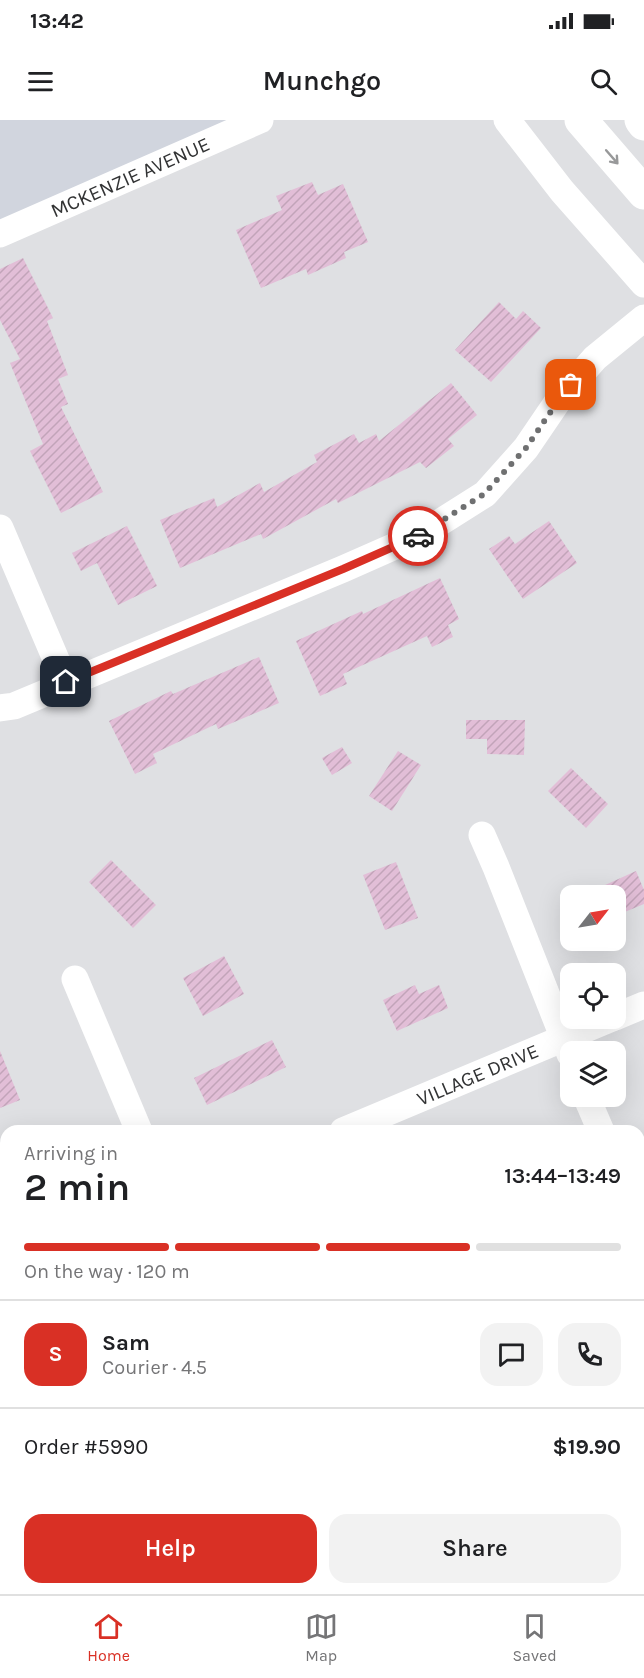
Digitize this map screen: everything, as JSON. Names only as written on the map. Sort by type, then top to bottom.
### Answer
[{"type":"main road","points":[[581,120],[644,193]]},
{"type":"main road","points":[[640,120],[644,124]]},
{"type":"street","name":"MCKENZIE AVENUE","points":[[0,234],[260,120]]},
{"type":"street","points":[[507,120],[562,191],[644,284]]},
{"type":"street","points":[[0,708],[14,706],[66,682],[420,535],[484,494],[526,448],[560,398],[595,358],[644,318]]},
{"type":"street","points":[[0,528],[66,682]]},
{"type":"street","points":[[482,835],[565,1041]]},
{"type":"street","points":[[75,979],[137,1125]]},
{"type":"street","name":"VILLAGE DRIVE","points":[[626,1013],[644,1005]]},
{"type":"street","name":"VILLAGE DRIVE","points":[[577,1041],[596,1029]]},
{"type":"street","name":"VILLAGE DRIVE","points":[[359,1125],[560,1050]]},
{"type":"street","points":[[591,1107],[598,1125]]},
{"type":"shaded area","points":[[0,120],[271,120],[0,225]]},
{"type":"building","points":[[312,182],[318,195],[343,184],[368,242],[344,252],[346,258],[308,275],[306,269],[261,288],[236,230],[282,210],[276,196]]},
{"type":"building","points":[[23,258],[53,318],[47,321],[68,375],[58,379],[68,404],[61,407],[103,492],[61,513],[30,451],[43,444],[10,363],[20,359],[0,320],[0,269]]},
{"type":"building","points":[[499,302],[516,319],[523,311],[541,328],[491,382],[455,350]]},
{"type":"building","points":[[451,383],[477,415],[448,439],[454,446],[426,468],[420,462],[338,503],[336,499],[263,539],[261,534],[180,568],[160,520],[214,498],[217,507],[260,483],[264,492],[317,462],[314,455],[354,434],[359,443],[376,434],[379,441]]},
{"type":"building","points":[[549,521],[577,563],[523,599],[489,549],[509,536],[515,544]]},
{"type":"building","points":[[127,526],[157,586],[118,605],[97,563],[81,571],[72,553]]},
{"type":"building","points":[[440,578],[459,619],[448,625],[453,637],[432,647],[427,636],[343,674],[347,684],[320,696],[296,641],[362,611],[363,614]]},
{"type":"building","points":[[259,657],[279,703],[218,729],[216,724],[153,754],[157,763],[135,774],[109,721],[171,691],[173,694]]},
{"type":"building","points":[[466,720],[525,720],[524,755],[487,754],[487,739],[466,739]]},
{"type":"building","points":[[342,747],[352,763],[332,775],[322,758]]},
{"type":"building","points":[[398,751],[421,765],[392,811],[369,796]]},
{"type":"building","points":[[571,768],[608,804],[586,828],[548,791]]},
{"type":"building","points":[[111,860],[156,905],[133,928],[89,882]]},
{"type":"building","points":[[396,862],[418,918],[385,930],[363,875]]},
{"type":"building","points":[[636,871],[644,890],[644,904],[626,911],[626,885],[605,885]]},
{"type":"building","points":[[224,956],[244,994],[203,1016],[183,978]]},
{"type":"building","points":[[415,985],[419,994],[439,985],[448,1008],[397,1031],[383,1000]]},
{"type":"building","points":[[272,1040],[286,1067],[207,1105],[194,1078]]},
{"type":"building","points":[[0,1051],[20,1100],[0,1108]]},
{"type":"way so far","points":[[418,536],[484,494],[526,448],[571,385]]},
{"type":"route","points":[[66,682],[418,536]]}]
